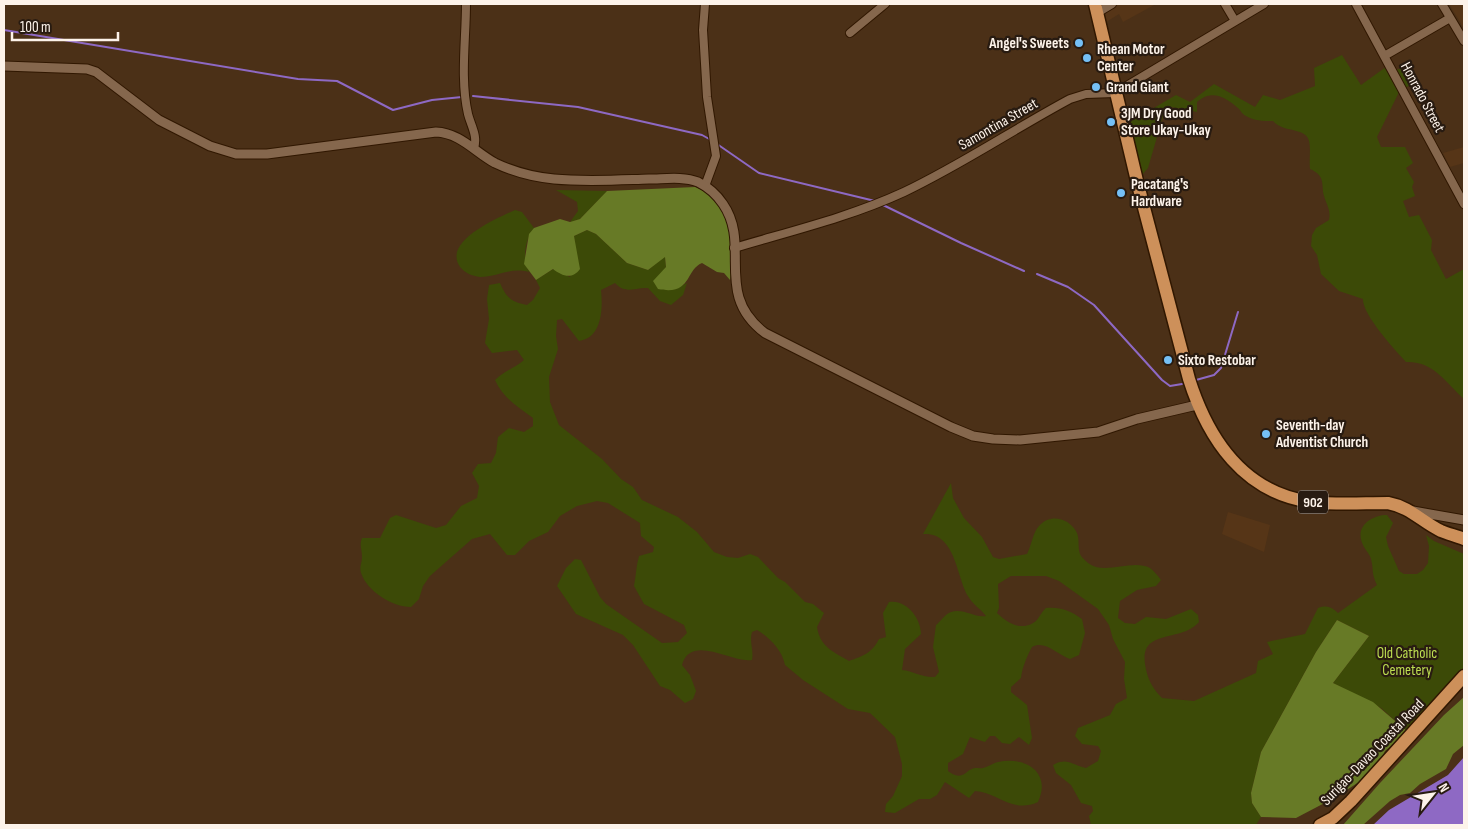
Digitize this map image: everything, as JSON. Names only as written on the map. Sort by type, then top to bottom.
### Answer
[{"type":"highway","name":"902","points":[[1096,8],[1115,93],[1197,404],[1210,430],[1228,457],[1240,470],[1270,490],[1313,502],[1388,503],[1413,511],[1441,531],[1464,539]]},
{"type":"highway","name":"Surigao-Davao Coastal Road","points":[[1320,825],[1351,801],[1464,676]]},
{"type":"street","points":[[466,4],[465,90],[467,111],[476,139],[474,148]]},
{"type":"street","points":[[705,4],[703,30],[707,97],[716,156],[705,186]]},
{"type":"street","points":[[850,33],[885,4]]},
{"type":"street","points":[[1096,8],[1112,4]]},
{"type":"street","points":[[1225,4],[1235,22]]},
{"type":"street","name":"Samontina Street","points":[[734,248],[853,213],[903,192],[943,172],[1070,98],[1086,94],[1115,93],[1264,4]]},
{"type":"street","name":"Honrado Street","points":[[1356,4],[1386,56],[1464,204]]},
{"type":"street","points":[[1442,4],[1464,41]]},
{"type":"street","points":[[1386,56],[1450,18]]},
{"type":"street","points":[[4,66],[87,69],[96,72],[159,120],[210,146],[236,154],[267,154],[436,132],[455,136],[495,162],[526,175],[581,180],[676,179],[688,180],[705,186],[725,206],[732,231],[738,299],[745,314],[756,326],[879,389],[923,414],[973,436],[1020,440],[1087,434],[1197,404]]},
{"type":"street","points":[[1413,511],[1464,520]]},
{"type":"shaded area","points":[[1098,4],[1156,4],[1123,22],[1119,14],[1103,24]]},
{"type":"shaded area","points":[[1449,4],[1464,4],[1464,29],[1459,20]]},
{"type":"shaded area","points":[[1464,147],[1464,163],[1450,167],[1443,153]]},
{"type":"shaded area","points":[[1228,512],[1270,525],[1264,552],[1222,534]]},
{"type":"shaded area","points":[[1464,757],[1464,825],[1373,825],[1389,810],[1448,775]]},
{"type":"green space","points":[[1342,55],[1361,85],[1390,64],[1394,70],[1405,68],[1405,74],[1411,85],[1400,90],[1377,137],[1381,147],[1405,147],[1413,163],[1406,168],[1414,182],[1412,187],[1415,196],[1403,201],[1409,217],[1419,215],[1432,240],[1431,250],[1446,279],[1464,269],[1464,399],[1432,369],[1424,365],[1406,362],[1373,322],[1364,306],[1363,299],[1339,291],[1321,274],[1317,255],[1311,246],[1312,235],[1316,228],[1329,220],[1329,213],[1321,177],[1310,169],[1310,144],[1304,134],[1277,125],[1273,121],[1249,118],[1238,108],[1218,96],[1208,96],[1197,102],[1197,112],[1166,106],[1148,168],[1137,181],[1123,126],[1176,95],[1190,102],[1214,84],[1255,107],[1263,95],[1280,100],[1315,86],[1314,68]]},
{"type":"green space","points":[[695,187],[707,193],[716,202],[728,226],[732,254],[730,280],[724,273],[717,272],[702,263],[697,266],[682,286],[677,289],[658,289],[653,281],[666,267],[665,257],[648,270],[627,263],[596,234],[587,230],[574,236],[580,269],[574,275],[563,275],[553,269],[536,280],[524,264],[529,234],[534,228],[560,219],[570,222],[580,219],[607,191]]},
{"type":"green space","points":[[556,190],[607,191],[580,219],[570,222],[578,211],[577,202]]},
{"type":"green space","points":[[515,210],[522,212],[534,228],[528,238],[525,255],[529,272],[510,271],[493,276],[480,277],[469,274],[462,269],[456,257],[459,248],[465,240],[485,225]]},
{"type":"green space","name":"Old Catholic Cemetery","points":[[587,230],[596,234],[627,263],[648,270],[665,256],[666,267],[661,275],[675,289],[687,283],[683,295],[671,305],[660,301],[648,288],[627,290],[615,283],[601,290],[602,306],[597,329],[587,339],[579,341],[562,319],[557,320],[556,336],[558,349],[549,377],[550,402],[559,425],[602,459],[621,479],[633,487],[642,500],[678,517],[697,532],[714,552],[727,557],[738,558],[750,554],[758,557],[805,602],[813,604],[824,613],[817,627],[821,639],[833,652],[849,661],[867,653],[879,639],[886,637],[883,613],[889,602],[901,603],[907,607],[915,616],[920,628],[921,634],[905,649],[902,670],[926,676],[935,677],[939,672],[933,647],[936,625],[943,618],[949,613],[956,611],[986,616],[968,596],[949,547],[934,535],[923,534],[951,483],[953,498],[964,518],[982,537],[993,557],[999,559],[1027,554],[1039,526],[1049,520],[1060,519],[1074,528],[1078,536],[1081,556],[1090,564],[1103,568],[1131,565],[1144,566],[1150,568],[1161,580],[1156,586],[1137,590],[1120,601],[1118,618],[1125,623],[1135,624],[1146,617],[1166,619],[1191,609],[1198,615],[1199,622],[1191,628],[1155,640],[1149,645],[1145,653],[1147,674],[1153,687],[1162,698],[1194,701],[1256,673],[1258,661],[1273,654],[1267,642],[1305,634],[1318,608],[1329,607],[1338,613],[1377,585],[1370,557],[1361,539],[1361,533],[1362,528],[1370,520],[1387,515],[1393,523],[1386,537],[1388,546],[1399,571],[1404,574],[1417,574],[1428,563],[1429,546],[1426,535],[1434,541],[1464,554],[1464,668],[1408,732],[1381,708],[1333,683],[1369,636],[1337,620],[1316,652],[1261,752],[1251,793],[1252,803],[1261,817],[1256,825],[1091,825],[1089,816],[1093,811],[1092,806],[1081,803],[1071,785],[1056,773],[1053,765],[1070,762],[1086,768],[1098,761],[1101,751],[1098,746],[1082,744],[1075,736],[1078,728],[1110,715],[1116,704],[1127,698],[1124,679],[1125,662],[1113,639],[1109,625],[1098,609],[1059,581],[1046,576],[1011,576],[998,584],[999,608],[997,613],[1009,622],[1023,626],[1035,622],[1046,608],[1056,608],[1073,613],[1082,619],[1085,633],[1079,655],[1070,659],[1046,646],[1037,645],[1032,647],[1022,670],[1021,678],[1011,687],[1011,692],[1027,705],[1032,738],[1029,745],[1019,737],[1010,744],[1002,743],[995,736],[990,736],[985,742],[970,737],[963,754],[948,763],[948,771],[960,776],[973,768],[983,768],[998,762],[1008,761],[1026,764],[1039,775],[1041,791],[1038,802],[1029,805],[1012,804],[983,792],[975,791],[969,798],[945,782],[937,795],[930,799],[919,799],[895,813],[885,812],[886,804],[893,796],[902,776],[902,764],[895,737],[870,713],[848,709],[803,680],[785,665],[775,645],[757,630],[752,632],[751,636],[752,660],[734,658],[703,650],[694,651],[687,656],[682,665],[690,675],[696,691],[693,699],[685,703],[670,690],[660,686],[633,645],[623,635],[576,614],[557,586],[566,568],[575,559],[581,560],[600,597],[606,604],[662,643],[678,642],[687,633],[684,625],[644,604],[634,586],[637,564],[639,556],[653,552],[654,547],[641,536],[640,523],[608,503],[597,501],[577,506],[560,516],[548,532],[529,541],[515,555],[507,555],[490,534],[472,539],[430,576],[423,586],[419,599],[411,607],[388,601],[374,592],[361,573],[362,538],[380,538],[390,518],[396,515],[436,528],[446,525],[461,506],[477,498],[479,486],[472,473],[478,464],[491,463],[496,453],[498,437],[509,428],[524,432],[533,426],[533,418],[507,397],[495,380],[524,360],[517,350],[492,353],[485,343],[489,319],[487,299],[489,285],[500,283],[504,292],[510,298],[527,305],[533,300],[540,288],[536,280],[553,269],[570,277],[575,247],[574,236]]},
{"type":"green space","points":[[1337,620],[1369,636],[1333,683],[1373,702],[1408,732],[1385,751],[1381,760],[1362,780],[1336,797],[1296,818],[1261,817],[1252,803],[1251,793],[1261,752],[1316,652]]},
{"type":"green space","points":[[1464,697],[1464,745],[1453,754],[1446,769],[1420,784],[1410,793],[1400,795],[1390,801],[1363,825],[1343,825],[1444,715]]},
{"type":"waterway","points":[[4,30],[298,79],[337,81],[393,110],[432,100],[462,97]]},
{"type":"waterway","points":[[473,96],[578,107],[702,135],[711,140]]},
{"type":"waterway","points":[[717,144],[759,173],[875,201]]},
{"type":"waterway","points":[[881,204],[1024,271]]},
{"type":"waterway","points":[[1037,274],[1068,287],[1094,305],[1162,380],[1170,386],[1182,384]]},
{"type":"waterway","points":[[1196,380],[1214,375],[1221,368],[1238,312]]},
{"type":"place","name":"Angel's Sweets","points":[[1079,43]]},
{"type":"place","name":"Rhean Motor Center","points":[[1087,58]]},
{"type":"place","name":"Grand Giant","points":[[1096,87]]},
{"type":"place","name":"3JM Dry Good Store Ukay-Ukay","points":[[1111,122]]},
{"type":"place","name":"Pacatang's Hardware","points":[[1121,193]]},
{"type":"place","name":"Sixto Restobar","points":[[1168,360]]},
{"type":"place","name":"Seventh-day Adventist Church","points":[[1266,434]]}]
